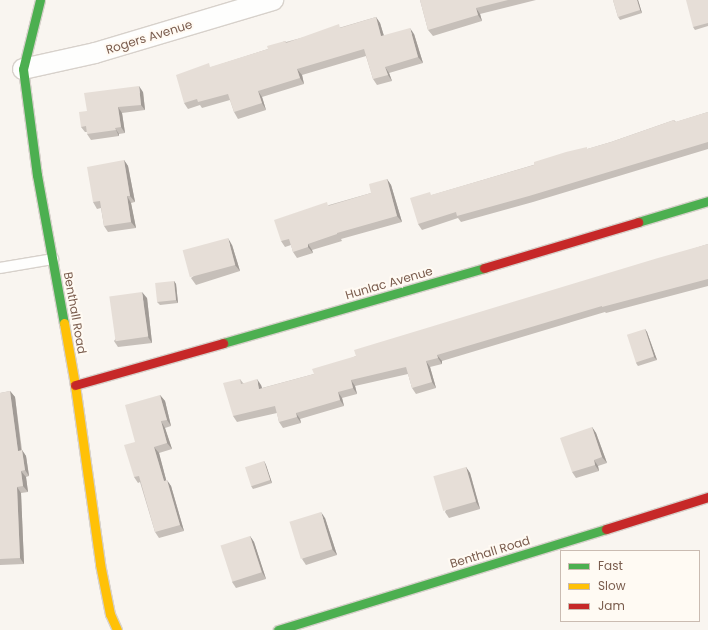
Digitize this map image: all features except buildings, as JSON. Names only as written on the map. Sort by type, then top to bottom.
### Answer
[{"type":"street","name":"Benthall Road","points":[[40,0],[23,69],[37,175],[75,385],[100,564],[110,614],[117,630]]},
{"type":"street","name":"Rogers Avenue","points":[[23,69],[95,53],[273,0]]},
{"type":"street","name":"Hunlac Avenue","points":[[75,385],[397,294],[708,201]]},
{"type":"street","name":"Benthall Road","points":[[278,630],[708,497]]},
{"type":"lane","points":[[0,268],[53,259]]},
{"type":"traffic: fast","points":[[40,0],[23,69],[37,175],[64,323]]},
{"type":"traffic: fast","points":[[638,222],[708,201]]},
{"type":"traffic: fast","points":[[223,343],[484,268]]},
{"type":"traffic: fast","points":[[278,630],[606,529]]},
{"type":"traffic: slow","points":[[64,323],[75,385],[100,564],[110,614],[117,630]]},
{"type":"traffic: jam","points":[[484,268],[638,222]]},
{"type":"traffic: jam","points":[[75,385],[223,343]]},
{"type":"traffic: jam","points":[[606,529],[708,497]]}]
